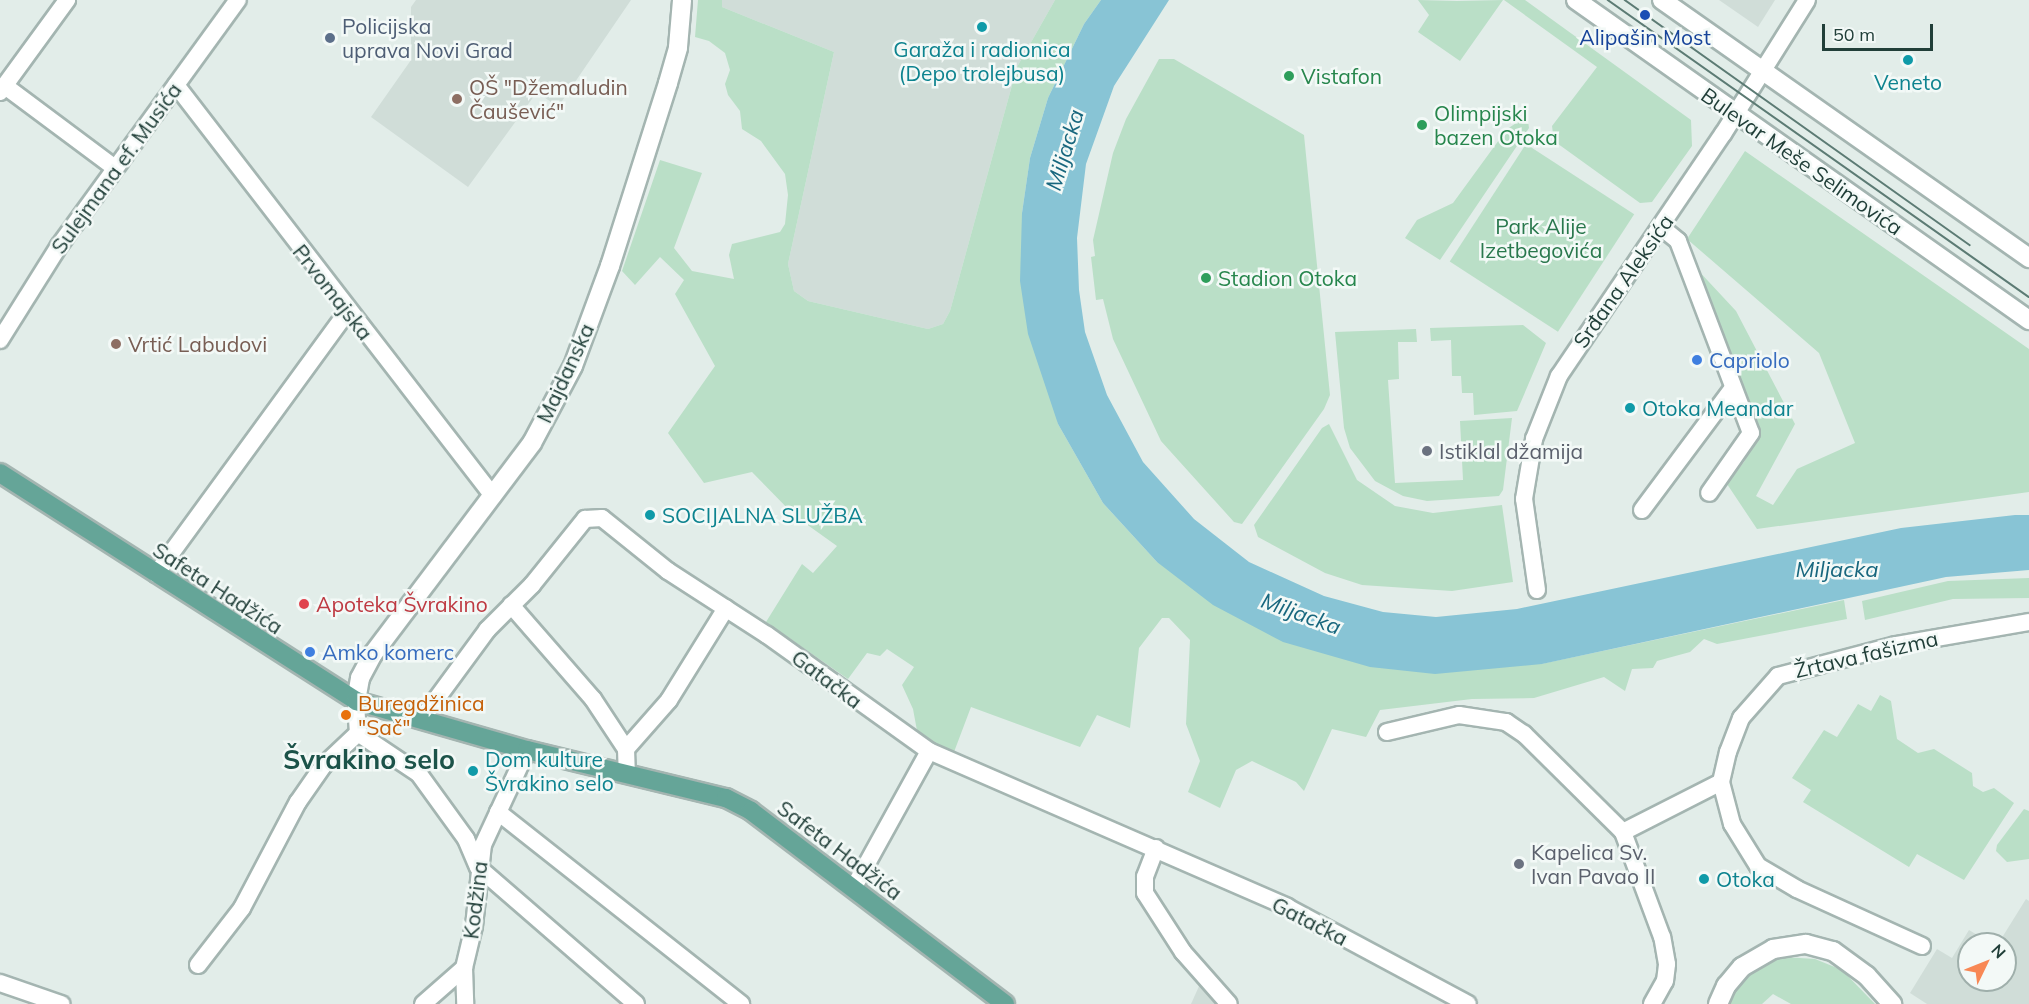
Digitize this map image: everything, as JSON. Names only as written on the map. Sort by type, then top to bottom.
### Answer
[{"type":"main road","name":"Majdanska","points":[[357,701],[360,678],[373,654],[532,443],[573,366],[610,266],[665,94],[678,47],[682,0]]},
{"type":"main road","name":"Bulevar Meše Selimovića","points":[[1576,0],[1734,114],[2029,320]]},
{"type":"main road","points":[[1662,0],[2029,258]]},
{"type":"main road","name":"Safeta Hadžića","points":[[0,473],[357,701],[527,750],[726,798],[751,811],[854,887],[1005,1004]]},
{"type":"main road","points":[[1718,1004],[1726,986],[1742,967],[1773,949],[1806,944],[1833,951],[1867,976],[1892,1004]]},
{"type":"street","points":[[67,0],[3,89],[115,168]]},
{"type":"street","name":"Sulejmana ef. Musića","points":[[0,340],[59,246],[238,0]]},
{"type":"street","name":"Srđana Aleksića","points":[[1537,590],[1524,499],[1537,430],[1564,368],[1661,227],[1761,68],[1807,0]]},
{"type":"street","name":"Prvomajska","points":[[176,85],[348,311],[493,496]]},
{"type":"street","points":[[1661,227],[1677,241],[1751,433],[1709,493]]},
{"type":"street","points":[[156,574],[348,311]]},
{"type":"street","points":[[1642,510],[1733,388]]},
{"type":"street","name":"Gatačka","points":[[511,605],[532,585],[585,519],[594,516],[602,518],[668,571],[726,608],[929,751],[1287,907],[1463,1003]]},
{"type":"street","points":[[422,720],[487,630],[511,605],[577,678],[626,748],[627,774]]},
{"type":"street","points":[[626,748],[669,700],[726,608]]},
{"type":"street","name":"Žrtava fašizma","points":[[1721,782],[1741,718],[1778,676],[1896,645],[2029,622]]},
{"type":"street","points":[[198,965],[242,908],[298,802],[323,766],[357,733],[357,701]]},
{"type":"street","points":[[1387,732],[1459,715],[1506,722],[1524,734],[1623,832],[1662,937],[1667,963],[1665,981],[1652,1004]]},
{"type":"street","points":[[357,733],[419,774],[466,839],[478,867],[636,1004]]},
{"type":"street","name":"Kodžina","points":[[423,1004],[464,968],[474,926],[478,867],[483,845],[527,750]]},
{"type":"street","points":[[854,887],[929,751]]},
{"type":"street","points":[[1623,832],[1721,782],[1732,824],[1758,866],[1797,889],[1922,945]]},
{"type":"street","points":[[498,812],[741,1004]]},
{"type":"street","points":[[1156,848],[1145,877],[1145,893],[1183,952],[1229,1004]]},
{"type":"street","points":[[464,968],[465,1004]]},
{"type":"street","points":[[0,983],[61,1004]]},
{"type":"shaded area","name":"OŠ \"Džemaludin Čaušević\"","points":[[416,0],[631,0],[558,107],[537,92],[468,187],[371,117],[411,60],[411,7]]},
{"type":"shaded area","points":[[722,0],[1055,0],[1017,67],[950,311],[943,324],[928,329],[808,301],[794,291],[788,264],[834,52],[722,7]]},
{"type":"shaded area","points":[[1719,0],[1775,0],[1758,27]]},
{"type":"shaded area","points":[[2026,899],[2029,901],[2029,1004],[1927,1004],[1910,993],[1937,949],[1952,958],[1957,950],[1957,992],[2017,992],[2017,932],[2005,932]]},
{"type":"shaded area","points":[[1200,984],[1219,1004],[1191,1004]]},
{"type":"green space","points":[[698,0],[722,0],[722,7],[834,52],[788,264],[794,291],[808,301],[928,329],[943,324],[950,311],[1017,67],[1055,0],[1101,0],[1084,24],[1048,98],[1030,158],[1022,213],[1058,424],[1103,503],[1157,562],[1541,664],[1844,600],[1847,619],[1717,644],[1704,639],[1690,652],[1657,661],[1653,668],[1632,669],[1625,691],[1604,677],[1534,698],[1472,699],[1380,710],[1366,737],[1332,729],[1304,791],[1296,782],[1252,761],[1236,770],[1220,808],[1188,792],[1200,761],[1186,724],[1190,640],[1169,618],[1162,618],[1139,648],[1130,728],[1097,715],[1080,747],[971,707],[954,752],[918,736],[913,709],[902,685],[914,667],[887,649],[880,656],[867,653],[848,679],[766,622],[802,564],[813,573],[837,546],[795,516],[752,472],[704,483],[668,433],[715,366],[675,294],[684,280],[660,257],[635,285],[622,271],[660,160],[702,173],[674,248],[692,271],[734,279],[729,255],[732,244],[780,232],[785,224],[788,195],[785,174],[761,141],[742,129],[740,111],[728,95],[725,84],[730,70],[725,53],[709,41],[695,37]]},
{"type":"green space","points":[[1418,0],[1503,0],[1460,61],[1418,32],[1429,15]]},
{"type":"green space","points":[[1504,0],[1525,0],[1691,120],[1692,146],[1652,202],[1640,203],[1554,141],[1552,126],[1597,67]]},
{"type":"green space","name":"Stadion Otoka","points":[[1159,59],[1174,59],[1304,135],[1330,395],[1324,409],[1242,524],[1234,522],[1161,441],[1113,339],[1103,299],[1096,300],[1091,257],[1095,256],[1093,240],[1113,153],[1126,119]]},
{"type":"green space","points":[[1521,120],[1528,121],[1529,128],[1440,260],[1405,238],[1417,220],[1453,203],[1507,129]]},
{"type":"green space","name":"Park Alije Izetbegovića","points":[[1526,144],[1634,214],[1558,332],[1450,261]]},
{"type":"green space","points":[[1745,151],[2029,349],[2029,492],[1757,529],[1727,484],[1744,462],[1759,429],[1695,267],[1736,311],[1795,424],[1756,496],[1773,505],[1797,469],[1855,443],[1819,353],[1687,239]]},
{"type":"green space","points":[[1523,325],[1546,343],[1517,411],[1474,415],[1473,393],[1462,393],[1461,376],[1452,376],[1451,340],[1431,341],[1430,328]]},
{"type":"green space","points":[[1416,329],[1417,342],[1398,342],[1399,379],[1388,380],[1395,483],[1463,480],[1460,421],[1512,418],[1503,490],[1499,496],[1427,501],[1403,496],[1375,481],[1350,448],[1344,428],[1335,332]]},
{"type":"green space","points":[[1329,424],[1357,480],[1395,506],[1433,513],[1502,505],[1513,582],[1452,591],[1362,585],[1325,573],[1258,537],[1254,525],[1322,428]]},
{"type":"green space","points":[[2029,578],[2029,598],[1953,599],[1865,620],[1862,601],[1948,581]]},
{"type":"green space","points":[[1880,695],[1891,701],[1897,739],[1918,753],[1934,749],[1972,773],[1973,786],[1983,792],[1994,788],[2014,803],[1964,880],[1917,854],[1909,867],[1803,802],[1811,790],[1792,778],[1824,730],[1837,737],[1858,704],[1871,711]]},
{"type":"green space","points":[[2024,809],[2029,811],[2029,859],[2007,862],[1996,851],[1997,845]]},
{"type":"green space","points":[[1784,957],[1815,959],[1842,970],[1875,1004],[1791,1004],[1773,994],[1762,1004],[1730,1004],[1740,983],[1759,964]]},
{"type":"water","name":"Miljacka","points":[[1101,0],[1169,0],[1114,86],[1086,164],[1077,238],[1079,290],[1085,332],[1107,395],[1143,462],[1194,519],[1249,562],[1324,596],[1383,612],[1436,617],[1517,609],[1901,528],[2029,515],[2029,570],[1946,577],[1542,664],[1435,674],[1370,667],[1283,642],[1213,605],[1157,562],[1103,503],[1058,424],[1028,334],[1020,281],[1022,213],[1030,158],[1048,98],[1084,24]]},
{"type":"tram line","points":[[1608,0],[2029,297]]},
{"type":"tram line","points":[[1625,0],[1970,245]]},
{"type":"place","name":"Alipašin Most","points":[[1645,15]]},
{"type":"place","name":"Garaža i radionica (Depo trolejbusa)","points":[[982,27]]},
{"type":"place","name":"Policijska uprava Novi Grad","points":[[330,38]]},
{"type":"place","name":"Veneto","points":[[1908,60]]},
{"type":"place","name":"Vistafon","points":[[1289,76]]},
{"type":"place","name":"OŠ \"Džemaludin Čaušević\"","points":[[457,99]]},
{"type":"place","name":"Olimpijski bazen Otoka","points":[[1422,125]]},
{"type":"place","name":"Stadion Otoka","points":[[1206,278]]},
{"type":"place","name":"Vrtić Labudovi","points":[[116,344]]},
{"type":"place","name":"Capriolo","points":[[1697,360]]},
{"type":"place","name":"Otoka Meandar","points":[[1630,408]]},
{"type":"place","name":"Istiklal džamija","points":[[1427,451]]},
{"type":"place","name":"SOCIJALNA SLUŽBA","points":[[650,515]]},
{"type":"place","name":"Apoteka Švrakino","points":[[304,604]]},
{"type":"place","name":"Amko komerc","points":[[310,652]]},
{"type":"place","name":"Buregdžinica \"Sač\"","points":[[346,715]]},
{"type":"place","name":"Dom kulture Švrakino selo","points":[[473,771]]},
{"type":"place","name":"Kapelica Sv. Ivan Pavao II","points":[[1519,864]]},
{"type":"place","name":"Otoka","points":[[1704,879]]},
{"type":"district","name":"Švrakino selo","points":[[369,760]]}]
